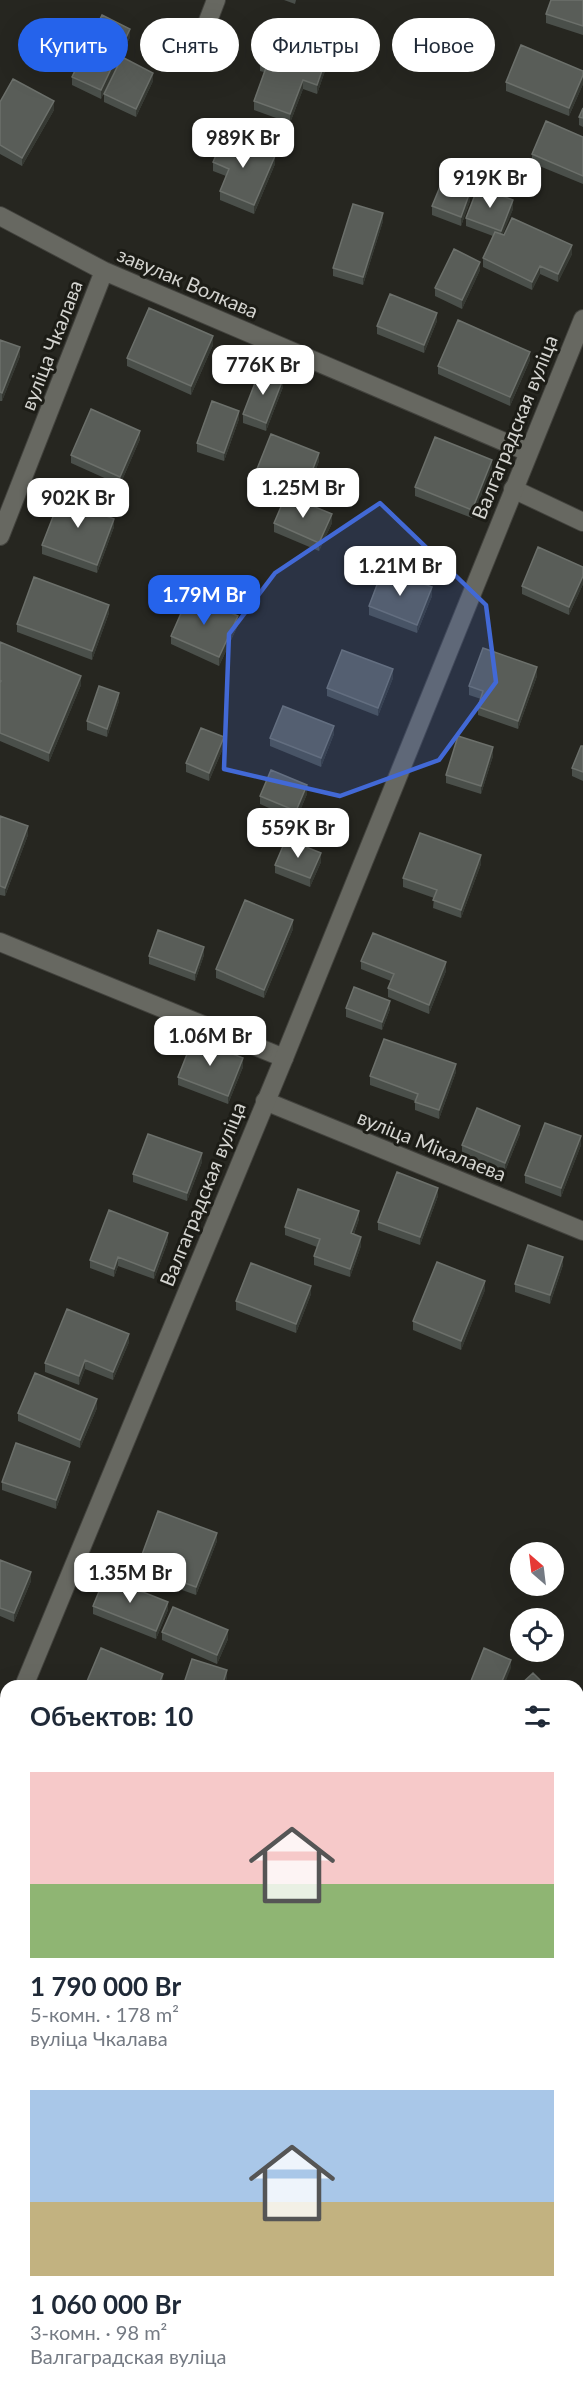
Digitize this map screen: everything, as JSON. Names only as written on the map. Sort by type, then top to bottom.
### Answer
[{"type":"street","points":[[209,18],[216,0]]},
{"type":"street","name":"завулак Волкава","points":[[0,216],[104,271],[528,452]]},
{"type":"street","name":"вуліца Чкалава","points":[[0,536],[104,271]]},
{"type":"street","name":"Валгаградская вуліца","points":[[26,1680],[284,1058],[583,319]]},
{"type":"street","points":[[513,489],[583,522]]},
{"type":"street","points":[[0,942],[284,1058]]},
{"type":"street","name":"вуліца Мікалаева","points":[[265,1101],[583,1231]]},
{"type":"highlighted area","points":[[380,503],[486,605],[496,682],[439,760],[340,796],[224,769],[229,634],[275,573]]},
{"type":"building","points":[[551,0],[583,0],[583,26],[546,14]]},
{"type":"building","points":[[521,45],[583,71],[569,108],[506,82]]},
{"type":"building","points":[[128,60],[140,66],[140,72],[153,73],[136,109],[104,94],[115,72],[128,72]]},
{"type":"building","points":[[74,72],[110,72],[101,90],[72,77]]},
{"type":"building","points":[[264,72],[322,72],[317,85],[303,80],[290,114],[254,101]]},
{"type":"building","points":[[13,79],[54,101],[22,158],[0,145],[0,102]]},
{"type":"building","points":[[546,121],[583,137],[583,176],[532,154]]},
{"type":"building","points":[[225,135],[275,156],[254,205],[220,191],[229,169],[213,162]]},
{"type":"building","points":[[442,182],[470,192],[461,217],[432,206]]},
{"type":"building","points":[[478,187],[513,200],[501,231],[466,218]]},
{"type":"building","points":[[353,204],[383,213],[363,277],[333,268]]},
{"type":"building","points":[[512,218],[572,245],[558,274],[540,266],[532,282],[483,258],[495,232],[504,235]]},
{"type":"building","points":[[454,249],[480,262],[462,300],[435,288]]},
{"type":"building","points":[[390,294],[437,313],[424,345],[377,326]]},
{"type":"building","points":[[149,308],[213,336],[191,386],[127,358]]},
{"type":"building","points":[[458,320],[530,352],[510,397],[438,366]]},
{"type":"building","points":[[0,340],[20,347],[2,393],[0,392]]},
{"type":"building","points":[[260,370],[283,379],[266,423],[243,414]]},
{"type":"building","points":[[212,401],[239,411],[224,453],[197,443]]},
{"type":"building","points":[[91,409],[140,431],[120,477],[71,455]]},
{"type":"building","points":[[271,434],[319,453],[304,492],[255,474]]},
{"type":"building","points":[[435,437],[492,460],[472,510],[415,487]]},
{"type":"building","points":[[65,486],[82,493],[78,505],[114,519],[97,565],[42,545]]},
{"type":"building","points":[[286,495],[332,514],[319,543],[274,523]]},
{"type":"building","points":[[538,547],[583,567],[583,576],[569,607],[522,586]]},
{"type":"building","points":[[383,569],[432,587],[417,625],[369,606]]},
{"type":"building","points":[[34,577],[109,605],[92,651],[17,624]]},
{"type":"building","points":[[189,595],[238,616],[219,657],[171,636]]},
{"type":"building","points":[[0,642],[81,676],[49,753],[0,733]]},
{"type":"building","points":[[483,648],[537,667],[518,721],[478,707],[483,691],[469,686]]},
{"type":"building","points":[[342,650],[393,669],[378,708],[327,688]]},
{"type":"building","points":[[99,686],[119,693],[107,729],[87,721]]},
{"type":"building","points":[[283,706],[334,726],[321,758],[270,738]]},
{"type":"building","points":[[201,728],[224,737],[209,773],[186,763]]},
{"type":"building","points":[[458,736],[493,747],[481,786],[446,775]]},
{"type":"building","points":[[583,746],[583,772],[572,768]]},
{"type":"building","points":[[271,770],[307,785],[296,811],[260,796]]},
{"type":"building","points":[[0,816],[28,826],[5,888],[0,886]]},
{"type":"building","points":[[420,833],[481,855],[461,910],[433,900],[437,890],[403,878]]},
{"type":"building","points":[[286,839],[321,853],[310,878],[275,865]]},
{"type":"building","points":[[245,900],[293,920],[264,990],[216,969]]},
{"type":"building","points":[[158,930],[204,947],[195,973],[149,956]]},
{"type":"building","points":[[373,933],[446,962],[429,1005],[388,988],[394,974],[361,961]]},
{"type":"building","points":[[354,987],[390,1001],[382,1022],[346,1008]]},
{"type":"building","points":[[193,1039],[243,1058],[228,1096],[178,1077]]},
{"type":"building","points":[[384,1039],[456,1064],[439,1110],[415,1102],[418,1094],[370,1076]]},
{"type":"building","points":[[477,1108],[520,1126],[505,1163],[462,1145]]},
{"type":"building","points":[[545,1123],[581,1136],[561,1188],[525,1175]]},
{"type":"building","points":[[148,1134],[202,1153],[187,1193],[133,1174]]},
{"type":"building","points":[[397,1172],[438,1188],[420,1237],[378,1222]]},
{"type":"building","points":[[298,1189],[359,1211],[351,1233],[361,1237],[350,1269],[314,1256],[320,1239],[285,1227]]},
{"type":"building","points":[[109,1210],[168,1233],[154,1271],[118,1257],[114,1269],[90,1260]]},
{"type":"building","points":[[528,1245],[563,1257],[550,1295],[515,1284]]},
{"type":"building","points":[[437,1262],[485,1281],[461,1341],[413,1321]]},
{"type":"building","points":[[251,1263],[311,1286],[296,1324],[236,1301]]},
{"type":"building","points":[[67,1309],[129,1334],[113,1372],[85,1360],[79,1376],[45,1363]]},
{"type":"building","points":[[35,1373],[97,1399],[80,1440],[18,1413]]},
{"type":"building","points":[[16,1443],[70,1462],[56,1500],[2,1482]]},
{"type":"building","points":[[158,1511],[217,1533],[196,1587],[157,1573],[159,1567],[140,1560]]},
{"type":"building","points":[[0,1560],[31,1572],[14,1613],[0,1608]]},
{"type":"building","points":[[105,1577],[168,1602],[156,1631],[93,1606]]},
{"type":"building","points":[[173,1607],[228,1630],[217,1655],[162,1632]]},
{"type":"building","points":[[101,1648],[163,1674],[160,1680],[88,1680]]},
{"type":"building","points":[[484,1648],[510,1660],[503,1680],[471,1680]]},
{"type":"building","points":[[192,1659],[227,1670],[224,1680],[185,1680]]},
{"type":"building","points":[[533,1673],[540,1680],[525,1680]]}]
